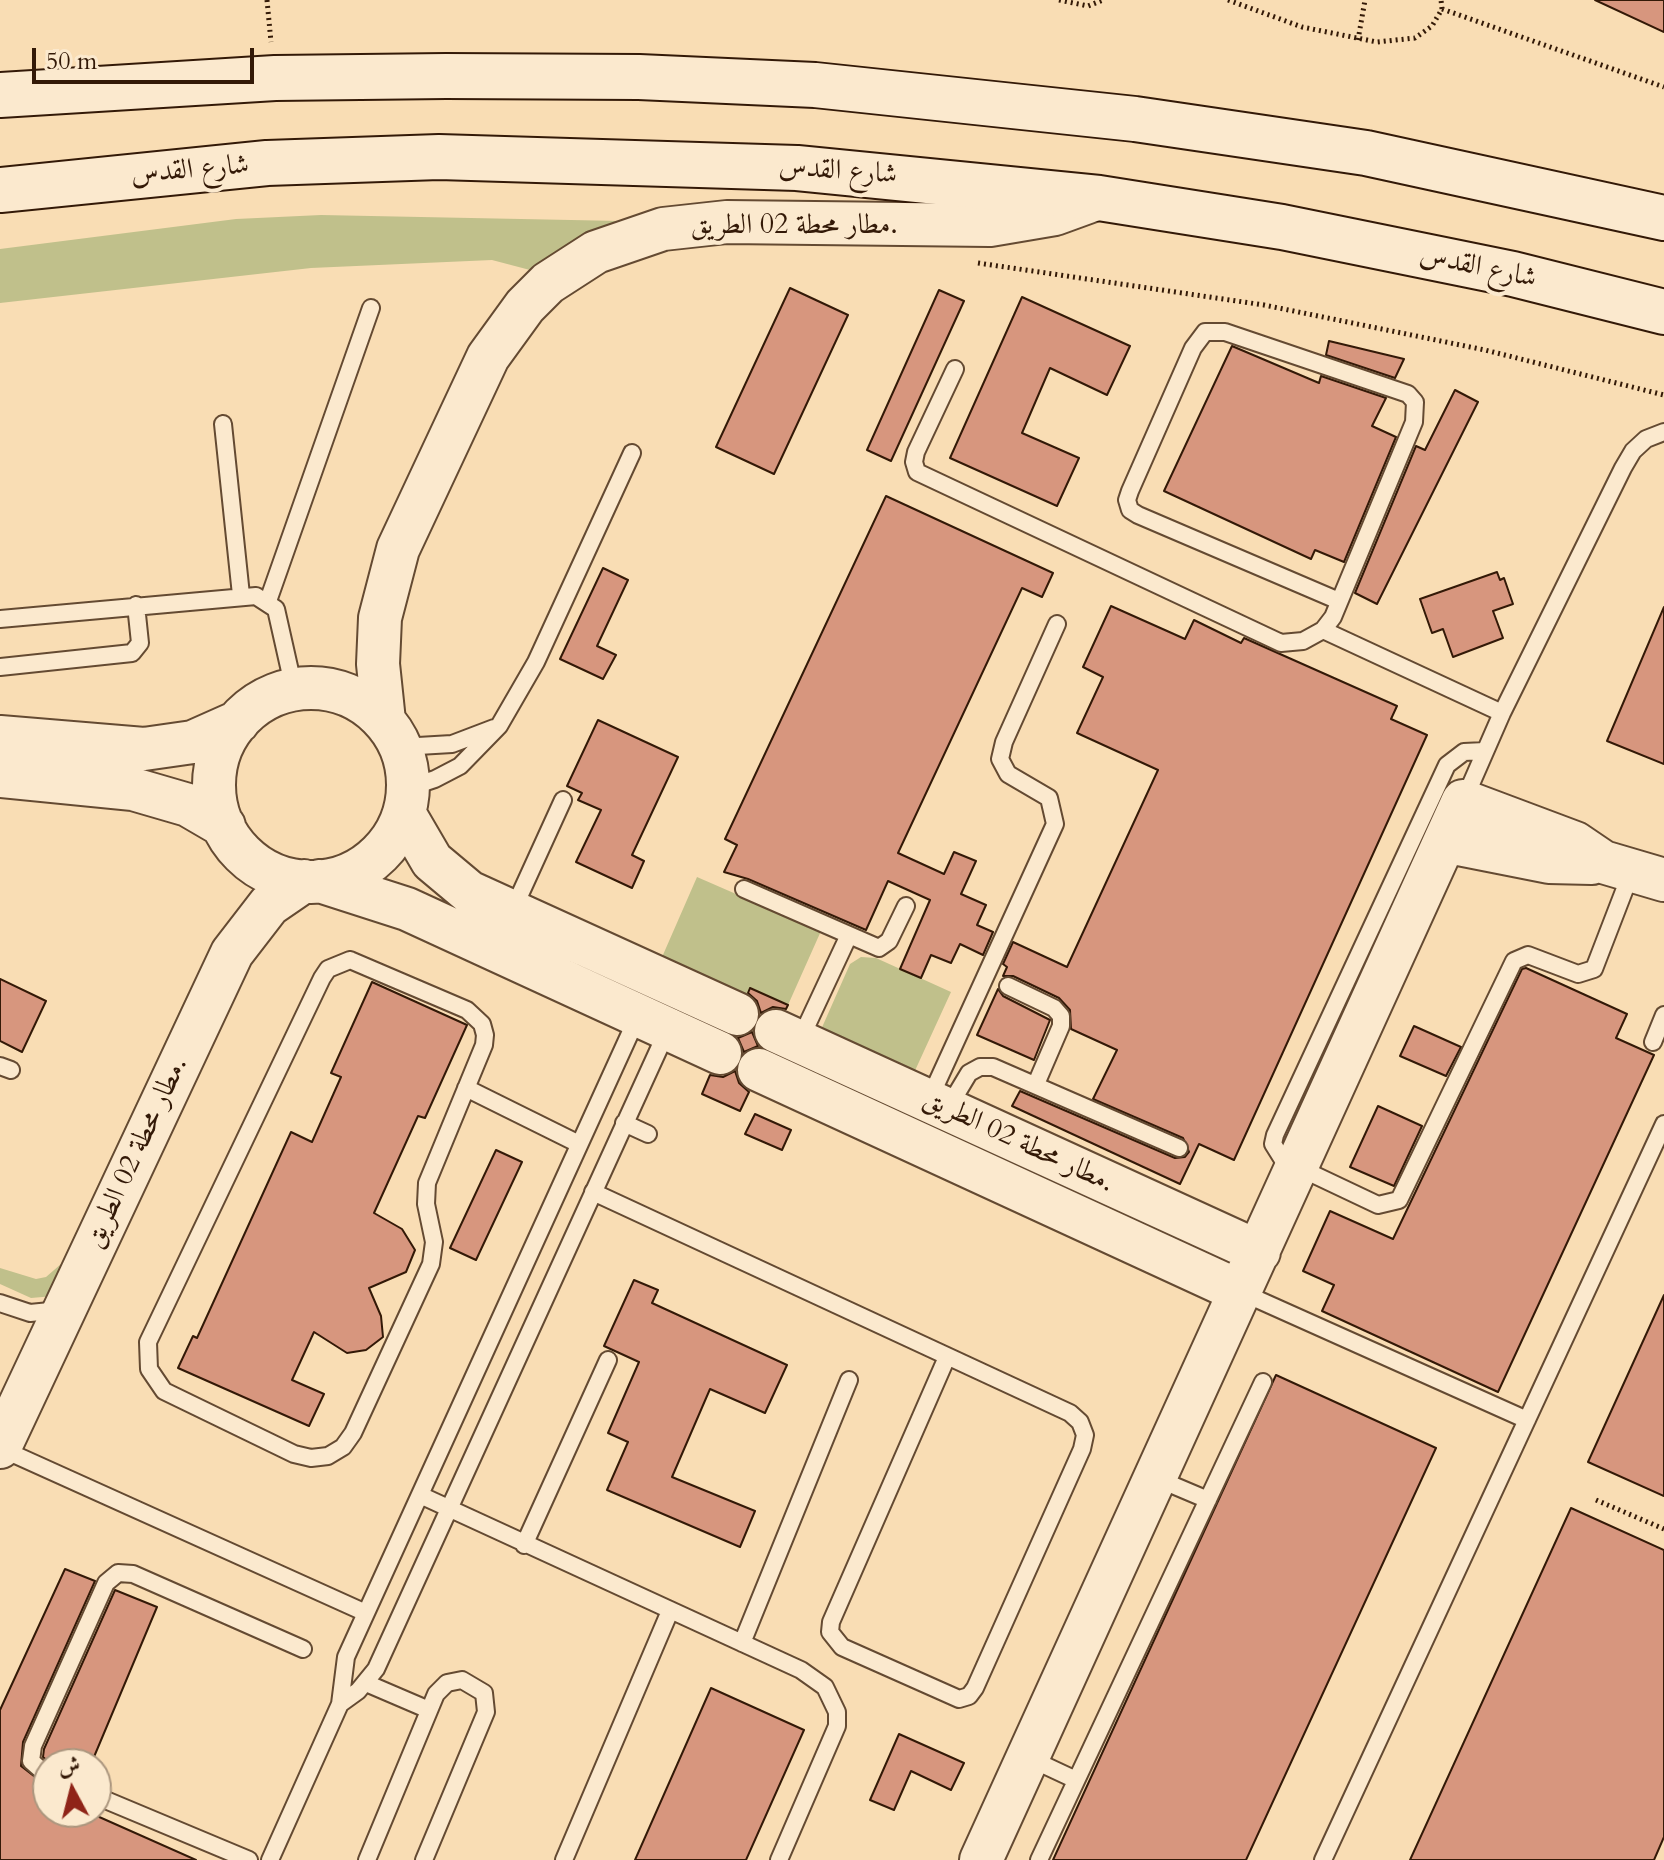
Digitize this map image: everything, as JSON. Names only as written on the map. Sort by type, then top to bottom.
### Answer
[{"type":"main road","points":[[0,95],[275,78],[639,77],[815,85],[1119,117],[1366,153],[1664,218]]},
{"type":"main road","name":"شارع القدس","points":[[0,190],[267,163],[439,157],[797,168],[939,179],[1099,198],[1282,227],[1513,274],[1664,312]]},
{"type":"street","name":"مطار محطة 02 الطريق.","points":[[393,734],[378,641],[384,594],[394,560],[488,357],[525,306],[548,283],[596,252],[663,229],[727,222],[990,225],[1055,214],[1099,198]]},
{"type":"street","points":[[720,1053],[407,909],[312,881],[284,878],[248,858],[224,826],[217,809],[215,771],[223,745],[238,722],[254,707],[294,689],[334,690],[353,697],[393,734],[406,801],[418,842],[450,879],[511,913],[737,1014]]},
{"type":"street","points":[[0,737],[144,749],[193,742],[238,722]]},
{"type":"street","points":[[0,776],[133,789],[188,805],[224,826]]},
{"type":"street","points":[[312,881],[351,873],[378,855],[394,835],[406,801]]},
{"type":"street","points":[[981,1860],[1448,842],[1463,801],[1575,843],[1633,871]]},
{"type":"street","points":[[1448,842],[1557,863],[1633,871]]},
{"type":"street","name":"مطار محطة 02 الطريق.","points":[[0,1447],[232,953],[269,905],[312,881]]},
{"type":"street","points":[[653,1022],[671,984]]},
{"type":"street","name":"مطار محطة 02 الطريق.","points":[[788,1037],[1259,1252]]},
{"type":"street","name":"مطار محطة 02 الطريق.","points":[[759,1070],[1241,1292]]},
{"type":"street","points":[[911,1140],[938,1105]]},
{"type":"lane","points":[[268,601],[371,308]]},
{"type":"lane","points":[[955,369],[916,452],[914,462],[917,472],[926,479],[1259,636],[1281,643],[1303,641],[1323,630],[1339,601],[1414,422],[1415,402],[1398,390],[1240,337],[1215,330],[1205,332],[1193,348],[1127,500],[1130,510],[1339,601]]},
{"type":"lane","points":[[223,424],[241,595]]},
{"type":"lane","points":[[1463,801],[1502,713],[1623,468],[1639,445],[1664,432]]},
{"type":"lane","points":[[406,801],[460,766],[499,726],[536,662],[632,453]]},
{"type":"lane","points":[[0,619],[241,595],[268,601],[281,621],[294,689]]},
{"type":"lane","points":[[0,667],[132,653],[140,643],[136,605]]},
{"type":"lane","points":[[938,1105],[1055,824],[1049,798],[1008,774],[1000,759],[1004,742],[1057,624]]},
{"type":"lane","points":[[1323,630],[1502,713]]},
{"type":"lane","points":[[393,734],[452,744],[499,726]]},
{"type":"lane","points":[[1485,751],[1464,752],[1447,765],[1275,1135],[1276,1153],[1378,1205],[1399,1200],[1514,961],[1528,955],[1578,974],[1594,969],[1633,871]]},
{"type":"lane","points":[[511,913],[563,800]]},
{"type":"lane","points":[[744,889],[879,948],[885,946],[906,906]]},
{"type":"lane","points":[[788,1037],[849,935]]},
{"type":"lane","points":[[350,960],[363,964],[475,1016],[482,1024],[484,1045],[466,1088],[427,1183],[426,1204],[434,1242],[431,1264],[353,1433],[343,1447],[319,1457],[294,1454],[164,1391],[149,1369],[147,1356],[152,1330],[328,969],[350,960]]},
{"type":"lane","points":[[1008,986],[1054,1008],[1061,1016],[1061,1026],[1036,1084]]},
{"type":"lane","points":[[1653,1042],[1664,1015]]},
{"type":"lane","points":[[340,1704],[366,1683],[449,1509],[624,1123],[653,1022]]},
{"type":"lane","points":[[270,1860],[340,1704],[342,1672],[366,1613],[579,1144],[653,1022]]},
{"type":"lane","points":[[938,1105],[980,1067],[993,1067],[1179,1148]]},
{"type":"lane","points":[[466,1088],[579,1144]]},
{"type":"lane","points":[[624,1123],[648,1134]]},
{"type":"lane","points":[[1323,1860],[1664,1124]]},
{"type":"lane","points":[[593,1192],[1070,1413],[1080,1422],[1085,1435],[1082,1449],[975,1688],[969,1696],[959,1699],[842,1647],[830,1632],[831,1622],[947,1357]]},
{"type":"lane","points":[[1241,1292],[1527,1420]]},
{"type":"lane","points":[[0,1303],[30,1313],[64,1309]]},
{"type":"lane","points":[[524,1545],[608,1360]]},
{"type":"lane","points":[[742,1643],[849,1380]]},
{"type":"lane","points":[[1039,1860],[1263,1382]]},
{"type":"lane","points":[[0,1447],[366,1613]]},
{"type":"lane","points":[[1156,1478],[1208,1500]]},
{"type":"lane","points":[[420,1495],[814,1677],[833,1698],[837,1712],[833,1740],[779,1860]]},
{"type":"lane","points":[[33,1748],[106,1583],[118,1573],[133,1574],[303,1649]]},
{"type":"lane","points":[[564,1860],[670,1611]]},
{"type":"lane","points":[[367,1860],[429,1710],[440,1688],[454,1680],[478,1687],[487,1700],[486,1712],[424,1860]]},
{"type":"lane","points":[[366,1683],[429,1710]]},
{"type":"lane","points":[[1028,1758],[1076,1780]]},
{"type":"lane","points":[[112,1803],[249,1860]]},
{"type":"path","points":[[1059,0],[1088,6],[1103,0]]},
{"type":"path","points":[[1228,0],[1302,27],[1358,40],[1398,41],[1415,38],[1432,26],[1442,9],[1441,0]]},
{"type":"path","points":[[1358,40],[1365,0]]},
{"type":"path","points":[[1442,9],[1664,87]]},
{"type":"path","points":[[975,263],[1278,308],[1485,350],[1664,395]]},
{"type":"path","points":[[1596,1500],[1664,1529]]},
{"type":"green space","points":[[321,215],[621,221],[560,250],[530,270],[492,260],[311,268],[0,303],[0,249],[236,219]]},
{"type":"green space","points":[[697,877],[821,931],[788,1005],[750,988],[744,1001],[659,964]]},
{"type":"green space","points":[[861,957],[876,958],[951,992],[913,1075],[816,1041],[850,964]]},
{"type":"green space","points":[[188,993],[202,998],[54,1296],[31,1298],[0,1284],[0,1268],[36,1279],[46,1277],[61,1264]]},
{"type":"building","points":[[1595,0],[1664,0],[1664,32]]},
{"type":"building","points":[[790,288],[848,315],[774,474],[716,447]]},
{"type":"building","points":[[939,290],[964,301],[891,461],[867,450]]},
{"type":"building","points":[[1022,297],[1130,346],[1107,395],[1050,368],[1022,433],[1079,458],[1057,506],[950,458]]},
{"type":"building","points":[[1329,341],[1404,359],[1395,378],[1326,355]]},
{"type":"building","points":[[1232,346],[1319,383],[1321,376],[1386,398],[1372,426],[1396,437],[1344,562],[1315,550],[1311,559],[1164,491]]},
{"type":"building","points":[[1455,390],[1478,402],[1377,604],[1355,593],[1416,446],[1425,450]]},
{"type":"building","points":[[886,496],[1053,573],[1042,597],[1022,588],[898,853],[944,874],[954,852],[976,861],[961,894],[986,905],[977,925],[993,932],[983,955],[960,944],[951,963],[931,955],[921,978],[900,969],[930,900],[888,881],[866,930],[748,879],[724,872],[737,845],[725,839]]},
{"type":"building","points":[[603,568],[628,580],[597,646],[616,655],[603,679],[560,659]]},
{"type":"building","points":[[1497,572],[1500,580],[1504,578],[1513,604],[1493,611],[1503,638],[1453,657],[1443,629],[1432,633],[1420,599]]},
{"type":"building","points":[[1111,606],[1185,639],[1194,620],[1241,643],[1244,638],[1397,706],[1391,719],[1427,735],[1234,1160],[1199,1144],[1180,1184],[1012,1106],[1020,1091],[1175,1158],[1185,1157],[1189,1152],[1183,1138],[1093,1099],[1117,1050],[1071,1029],[1070,1010],[1059,998],[1013,976],[1003,976],[1007,967],[1003,964],[1013,942],[1067,967],[1158,770],[1077,733],[1103,677],[1083,667]]},
{"type":"building","points":[[1664,607],[1664,764],[1607,741]]},
{"type":"building","points":[[598,720],[678,757],[632,855],[644,861],[632,888],[576,862],[601,810],[578,800],[582,793],[567,786]]},
{"type":"building","points":[[1526,968],[1627,1014],[1616,1038],[1654,1055],[1498,1392],[1322,1311],[1334,1285],[1303,1271],[1330,1211],[1393,1239],[1522,969]]},
{"type":"building","points":[[0,979],[46,1001],[22,1052],[0,1041]]},
{"type":"building","points":[[372,982],[467,1025],[425,1118],[418,1116],[374,1213],[402,1229],[415,1250],[406,1272],[369,1288],[381,1316],[383,1337],[366,1350],[347,1353],[314,1332],[292,1380],[324,1394],[309,1426],[178,1368],[193,1336],[197,1338],[291,1132],[312,1142],[341,1077],[331,1073]]},
{"type":"building","points":[[750,988],[788,1005],[786,1009],[773,1007],[761,1013],[757,1001],[748,993]]},
{"type":"building","points":[[998,989],[1003,996],[1050,1020],[1034,1060],[977,1035]]},
{"type":"building","points":[[1414,1026],[1461,1047],[1446,1076],[1400,1056]]},
{"type":"building","points":[[752,1032],[758,1046],[744,1052],[738,1038]]},
{"type":"building","points":[[735,1071],[739,1083],[749,1092],[740,1111],[702,1094],[710,1075],[723,1077]]},
{"type":"building","points":[[1378,1106],[1422,1126],[1394,1186],[1350,1167]]},
{"type":"building","points":[[755,1114],[791,1130],[782,1150],[745,1134]]},
{"type":"building","points":[[496,1150],[522,1162],[476,1260],[450,1248]]},
{"type":"building","points":[[634,1280],[658,1290],[652,1303],[787,1365],[765,1413],[710,1389],[672,1477],[755,1511],[740,1547],[607,1490],[628,1442],[608,1433],[639,1362],[604,1346]]},
{"type":"building","points":[[1664,1295],[1664,1496],[1588,1462]]},
{"type":"building","points":[[1276,1375],[1436,1448],[1246,1860],[1053,1860]]},
{"type":"building","points":[[1571,1508],[1664,1550],[1664,1837],[1654,1860],[1410,1860]]},
{"type":"building","points":[[65,1569],[95,1581],[23,1742],[21,1766],[32,1775],[32,1828],[112,1828],[112,1823],[196,1860],[0,1860],[0,1710]]},
{"type":"building","points":[[115,1590],[157,1607],[98,1748],[44,1748]]},
{"type":"building","points":[[711,1688],[804,1730],[746,1860],[635,1860]]},
{"type":"building","points":[[899,1734],[964,1763],[951,1790],[911,1771],[894,1810],[870,1800]]}]
